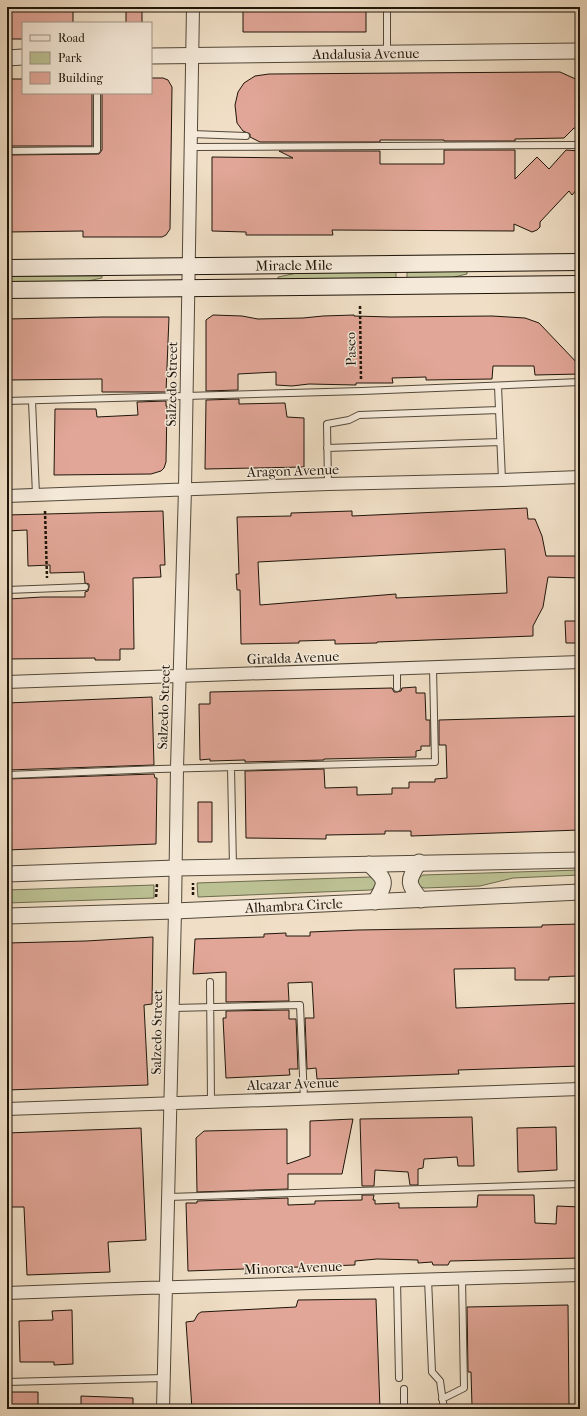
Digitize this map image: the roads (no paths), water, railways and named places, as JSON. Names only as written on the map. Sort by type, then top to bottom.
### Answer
[{"type":"main road","name":"Miracle Mile","points":[[7,268],[580,262]]},
{"type":"main road","name":"Miracle Mile","points":[[7,290],[580,284]]},
{"type":"street","name":"Salzedo Street","points":[[163,1409],[190,266],[193,7]]},
{"type":"street","name":"Andalusia Avenue","points":[[152,56],[580,51]]},
{"type":"street","points":[[7,58],[22,58]]},
{"type":"street","name":"Aragon Avenue","points":[[7,496],[328,484],[580,477]]},
{"type":"street","name":"Giralda Avenue","points":[[7,682],[580,662]]},
{"type":"street","points":[[7,874],[419,862],[580,860]]},
{"type":"street","points":[[419,862],[412,874],[410,883],[412,889],[421,900]]},
{"type":"street","points":[[369,864],[381,875],[384,882],[384,886],[375,902]]},
{"type":"street","name":"Alhambra Circle","points":[[7,916],[175,911],[580,892]]},
{"type":"street","name":"Alcazar Avenue","points":[[7,1109],[580,1089]]},
{"type":"street","name":"Minorca Avenue","points":[[7,1294],[166,1287],[580,1274]]},
{"type":"lane","points":[[386,7],[387,54]]},
{"type":"lane","points":[[7,151],[97,150],[97,94]]},
{"type":"lane","points":[[192,134],[246,136]]},
{"type":"lane","points":[[192,147],[580,145]]},
{"type":"lane","points":[[7,401],[362,391],[580,382]]},
{"type":"lane","points":[[498,386],[502,480]]},
{"type":"lane","points":[[32,400],[36,495]]},
{"type":"lane","points":[[328,484],[327,424],[349,420],[359,414],[499,410]]},
{"type":"lane","points":[[327,448],[500,442]]},
{"type":"lane","points":[[7,590],[85,588]]},
{"type":"lane","points":[[7,775],[177,768],[435,762],[433,668]]},
{"type":"lane","points":[[396,669],[397,688]]},
{"type":"lane","points":[[231,767],[233,867]]},
{"type":"lane","points":[[210,982],[211,1102]]},
{"type":"lane","points":[[173,1008],[300,1005],[304,1099]]},
{"type":"lane","points":[[168,1197],[580,1184]]},
{"type":"lane","points":[[442,1399],[464,1388],[462,1278]]},
{"type":"lane","points":[[428,1279],[432,1372],[440,1381],[444,1409]]},
{"type":"lane","points":[[397,1280],[399,1378]]},
{"type":"lane","points":[[7,1382],[164,1378]]},
{"type":"lane","points":[[404,1389],[404,1409]]}]
